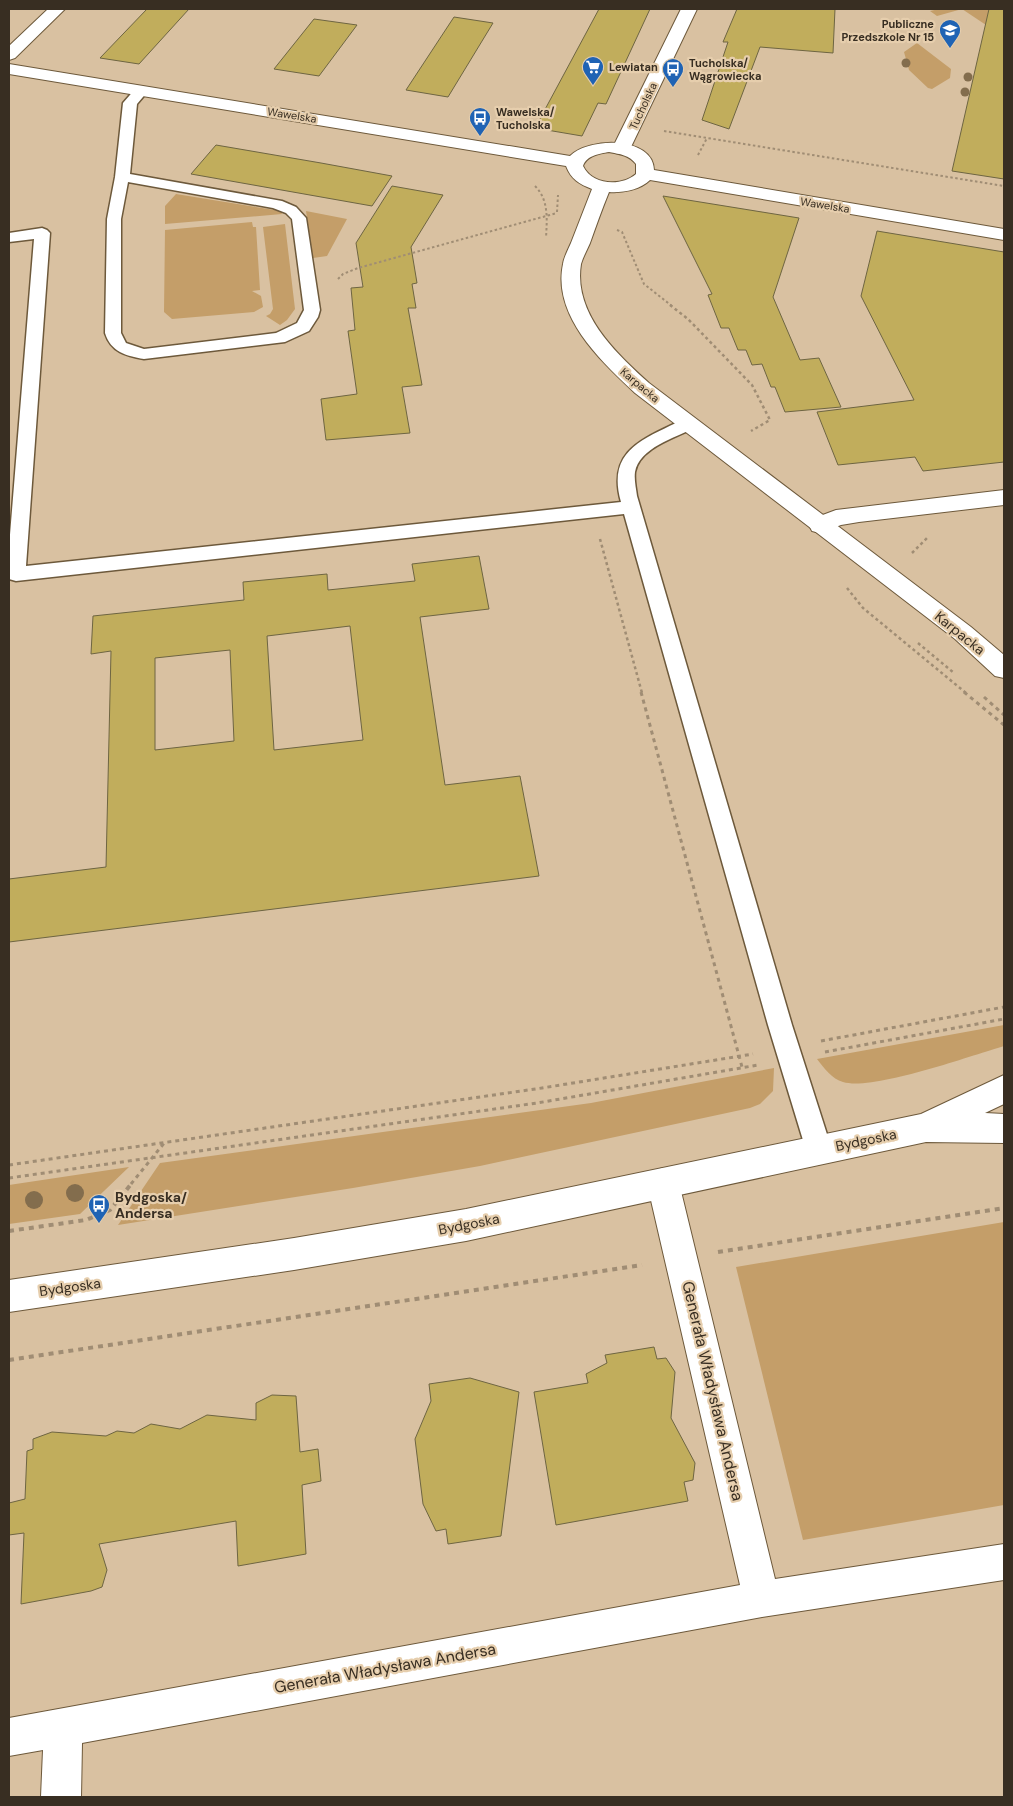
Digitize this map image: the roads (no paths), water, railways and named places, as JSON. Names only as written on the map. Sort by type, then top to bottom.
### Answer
[{"type":"street","points":[[9,55],[57,9]]},
{"type":"street","name":"Tucholska","points":[[621,148],[634,125],[689,9]]},
{"type":"street","name":"Wawelska","points":[[9,69],[575,162]]},
{"type":"street","points":[[610,147],[621,148],[631,151],[645,161],[646,174],[641,179],[624,186],[602,187],[582,180],[574,170],[575,162],[588,151],[610,147]]},
{"type":"street","name":"Wawelska","points":[[646,174],[1004,234]]},
{"type":"street","name":"Karpacka","points":[[602,187],[572,264],[571,288],[578,309],[598,345],[619,367],[688,424],[963,633],[1004,669]]},
{"type":"street","points":[[820,525],[836,518],[859,514],[1004,497]]},
{"type":"street","name":"Bydgoska","points":[[926,1127],[1004,1089]]},
{"type":"street","name":"Bydgoska","points":[[9,1296],[294,1254],[466,1225],[926,1127],[1004,1128]]},
{"type":"street","name":"Generała Władysława Andersa","points":[[663,1183],[762,1599]]},
{"type":"street","name":"Generała Władysława Andersa","points":[[9,1737],[762,1599],[1004,1562]]},
{"type":"street","points":[[61,1797],[63,1727]]},
{"type":"lane","points":[[122,176],[277,204],[291,210],[298,218],[312,310],[308,320],[295,332],[279,338],[144,354],[122,348],[114,339],[114,219],[122,176],[130,103],[141,91]]},
{"type":"lane","points":[[9,237],[42,234],[16,574],[630,507]]},
{"type":"lane","points":[[688,424],[648,444],[637,452],[631,460],[627,470],[630,507],[780,1025],[819,1150]]},
{"type":"place","name":"Publiczne Przedszkole Nr 15","points":[[950,49]]},
{"type":"place","name":"Lewiatan","points":[[593,86]]},
{"type":"place","name":"Tucholska/ Wągrowiecka","points":[[673,88]]},
{"type":"place","name":"Wawelska/ Tucholska","points":[[480,137]]},
{"type":"place","name":"Bydgoska/ Andersa","points":[[99,1224]]}]
